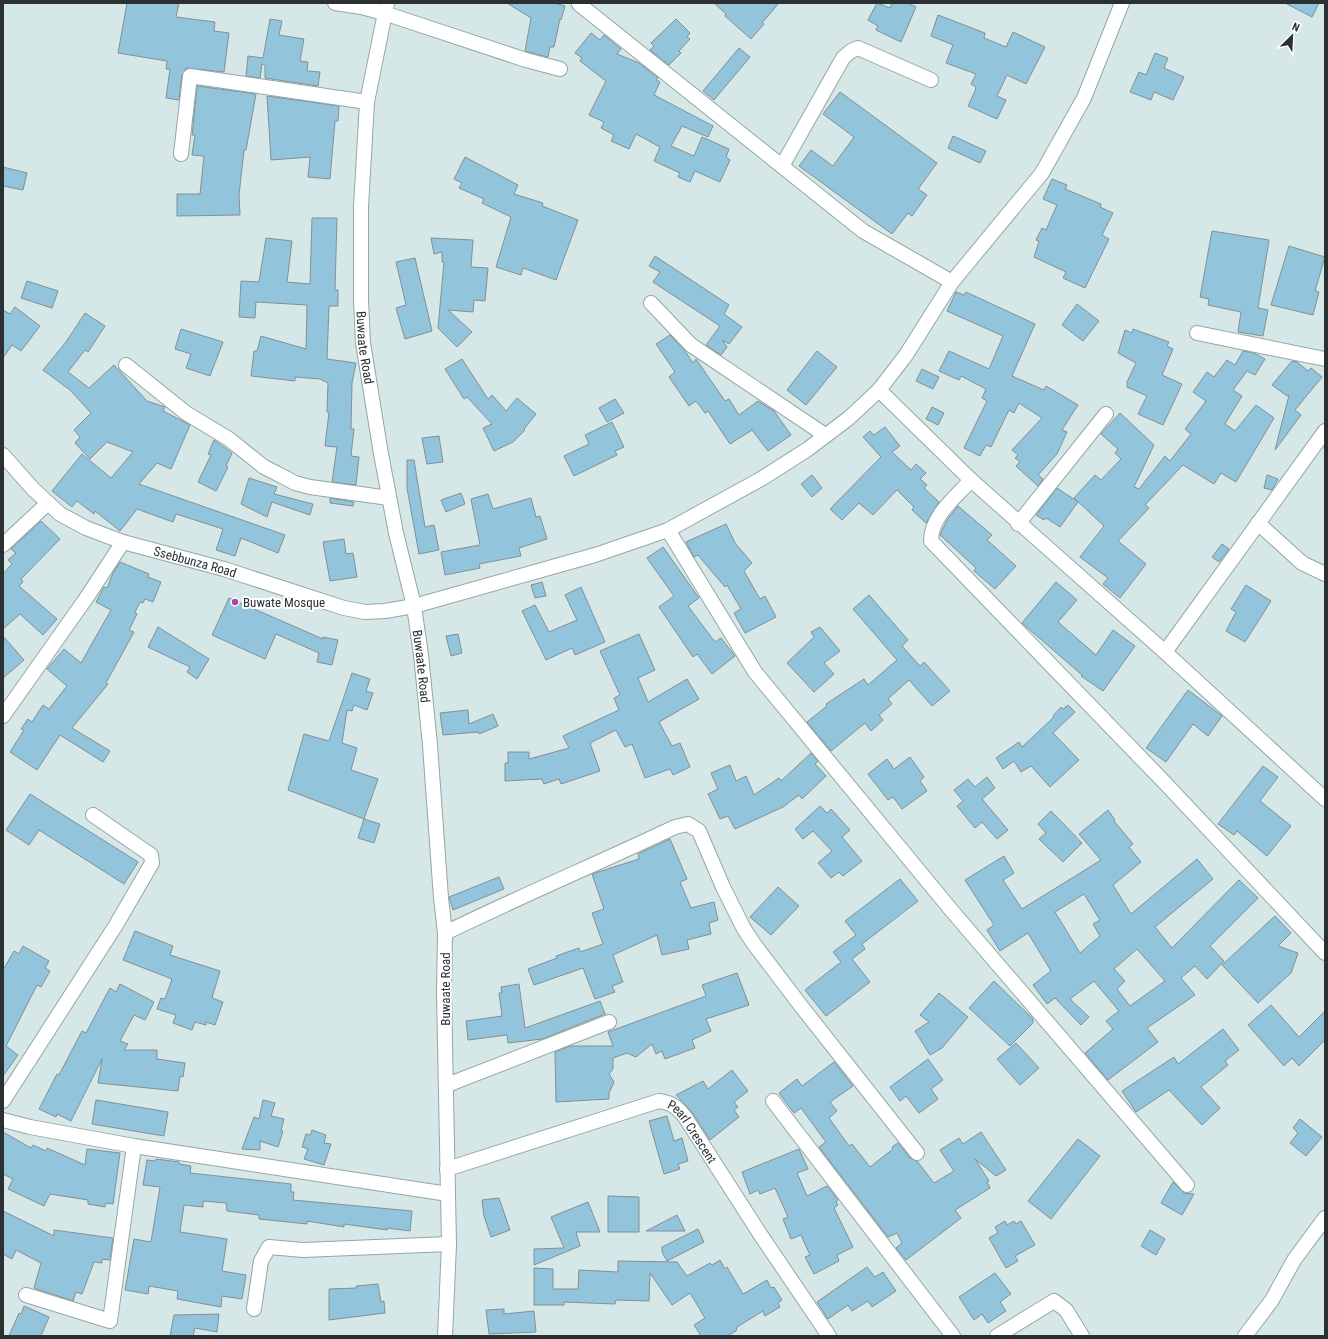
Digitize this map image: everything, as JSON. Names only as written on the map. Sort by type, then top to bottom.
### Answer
[{"type":"street","points":[[335,3],[360,7],[385,8],[526,60],[560,69]]},
{"type":"street","name":"Ssebbunza Road","points":[[3,455],[60,514],[86,528],[123,542],[250,577],[344,608],[365,612],[414,606],[595,555],[668,530],[761,479],[808,449],[849,418],[880,390],[906,354],[952,282],[1042,173],[1084,98],[1122,3]]},
{"type":"street","points":[[579,4],[863,231],[952,282]]},
{"type":"street","name":"Buwaate Road","points":[[385,8],[367,102],[360,208],[362,321],[363,343],[389,498],[414,606],[423,670],[445,933],[444,993],[449,1244],[445,1336]]},
{"type":"street","points":[[782,166],[843,58],[851,51],[858,48],[931,80]]},
{"type":"street","points":[[181,154],[190,76],[367,102]]},
{"type":"street","points":[[651,304],[692,344],[825,435]]},
{"type":"street","points":[[1197,333],[1325,359]]},
{"type":"street","points":[[126,365],[186,413],[228,440],[264,467],[310,487],[389,498]]},
{"type":"street","points":[[880,390],[1018,524],[1165,652],[1325,799]]},
{"type":"street","points":[[1018,524],[1106,414]]},
{"type":"street","points":[[1165,652],[1325,432]]},
{"type":"street","points":[[971,480],[940,514],[933,526],[931,542],[1165,783],[1325,954]]},
{"type":"street","points":[[3,545],[48,503]]},
{"type":"street","points":[[1258,523],[1302,563],[1325,574]]},
{"type":"street","points":[[668,530],[755,672],[952,911],[1187,1185]]},
{"type":"street","points":[[3,716],[87,597],[123,542]]},
{"type":"street","points":[[3,1101],[116,925],[152,863],[150,855],[92,815]]},
{"type":"street","points":[[445,933],[512,900],[601,862],[676,827],[688,824],[699,831],[723,887],[754,944],[917,1153]]},
{"type":"street","points":[[447,1084],[609,1022]]},
{"type":"street","name":"Pearl Crescent","points":[[448,1169],[659,1101],[669,1102],[676,1106],[685,1117],[760,1234],[829,1336]]},
{"type":"street","points":[[773,1101],[953,1336]]},
{"type":"street","points":[[3,1120],[30,1127],[134,1146],[448,1194]]},
{"type":"street","points":[[26,1295],[110,1321],[134,1146]]},
{"type":"street","points":[[1245,1336],[1272,1300],[1294,1260],[1325,1218]]},
{"type":"street","points":[[254,1309],[261,1261],[269,1247],[303,1250],[449,1244]]},
{"type":"street","points":[[997,1336],[1054,1301],[1066,1310],[1082,1336]]},
{"type":"building","points":[[127,3],[179,3],[176,17],[215,22],[214,31],[229,33],[224,72],[186,68],[182,75],[179,100],[166,98],[170,69],[166,69],[167,61],[118,53]]},
{"type":"building","points":[[507,3],[554,3],[565,6],[561,20],[560,19],[554,47],[550,47],[548,57],[525,51],[531,18]]},
{"type":"building","points":[[714,3],[779,3],[751,39],[725,16],[726,14]]},
{"type":"building","points":[[877,3],[890,8],[892,3],[908,3],[916,7],[901,42],[876,30],[878,26],[868,20]]},
{"type":"building","points":[[1285,3],[1319,3],[1312,17]]},
{"type":"building","points":[[938,15],[985,33],[984,38],[1006,47],[1013,32],[1045,47],[1026,84],[1007,75],[997,96],[1006,100],[997,119],[968,106],[976,87],[971,84],[976,74],[946,63],[953,45],[931,36]]},
{"type":"building","points":[[270,19],[282,21],[279,35],[304,39],[300,61],[308,62],[307,71],[320,72],[318,86],[265,78],[265,65],[262,64],[260,78],[246,76],[248,56],[263,58]]},
{"type":"building","points":[[676,19],[690,33],[687,37],[690,39],[679,51],[681,53],[669,65],[650,50],[654,46],[651,43]]},
{"type":"building","points":[[591,33],[600,40],[604,35],[621,49],[617,54],[639,63],[658,78],[656,80],[660,82],[654,95],[713,126],[708,137],[682,126],[671,146],[694,156],[702,137],[729,149],[726,157],[730,160],[720,182],[695,171],[690,182],[678,177],[680,173],[654,161],[660,147],[636,134],[629,149],[611,141],[614,135],[601,128],[604,122],[589,115],[606,81],[580,61],[582,58],[575,53]]},
{"type":"building","points":[[739,48],[750,57],[714,100],[703,91]]},
{"type":"building","points":[[1155,53],[1168,58],[1164,68],[1184,77],[1173,100],[1154,92],[1151,100],[1130,92],[1139,72],[1146,75]]},
{"type":"building","points":[[197,86],[256,94],[246,150],[244,150],[239,195],[240,215],[177,216],[177,194],[200,194],[204,156],[192,155],[195,135],[192,135]]},
{"type":"building","points":[[840,92],[937,163],[918,189],[927,195],[912,216],[908,213],[892,234],[799,166],[811,150],[833,166],[854,137],[823,114]]},
{"type":"building","points":[[267,96],[339,106],[338,121],[335,121],[330,179],[308,177],[310,157],[271,160]]},
{"type":"building","points":[[953,136],[986,151],[980,163],[948,148]]},
{"type":"building","points":[[465,157],[518,185],[514,194],[543,203],[542,206],[578,220],[556,280],[523,268],[521,275],[496,267],[511,217],[482,203],[484,199],[459,188],[462,183],[454,179]]},
{"type":"building","points":[[3,167],[27,173],[23,190],[3,186]]},
{"type":"building","points":[[1052,179],[1067,185],[1065,189],[1101,204],[1100,207],[1113,213],[1102,235],[1109,239],[1085,288],[1063,278],[1066,272],[1034,257],[1039,241],[1036,240],[1042,228],[1046,230],[1057,205],[1043,199]]},
{"type":"building","points":[[312,218],[337,218],[335,290],[338,290],[338,306],[329,306],[327,359],[356,363],[352,383],[351,429],[354,429],[351,456],[359,457],[356,485],[332,482],[337,447],[325,446],[329,412],[327,412],[328,383],[320,379],[295,377],[295,381],[251,376],[254,351],[257,351],[261,336],[306,349],[307,305],[256,302],[255,318],[239,317],[241,281],[259,282],[266,238],[292,241],[287,282],[310,284]]},
{"type":"building","points":[[1212,231],[1269,240],[1258,308],[1268,310],[1263,336],[1238,332],[1241,312],[1208,305],[1209,299],[1200,297]]},
{"type":"building","points":[[431,238],[473,240],[471,267],[488,268],[485,301],[474,300],[473,312],[448,310],[472,332],[457,347],[438,328],[444,262],[442,262],[442,252],[434,254]]},
{"type":"building","points":[[1289,246],[1325,257],[1315,291],[1319,292],[1313,315],[1271,305]]},
{"type":"building","points":[[655,256],[729,305],[724,314],[742,327],[729,344],[722,340],[727,347],[721,355],[706,345],[720,326],[653,282],[660,272],[649,266]]},
{"type":"building","points":[[415,258],[432,331],[405,339],[396,308],[406,305],[396,262]]},
{"type":"building","points":[[27,281],[58,291],[52,308],[21,298]]},
{"type":"building","points":[[956,292],[964,295],[966,292],[1035,324],[1012,376],[1044,390],[1046,386],[1078,405],[1062,430],[1067,432],[1057,454],[1038,475],[1043,479],[1038,486],[1016,466],[1020,462],[1015,458],[1018,455],[1012,450],[1042,418],[1019,403],[1014,413],[1009,410],[991,447],[986,445],[980,456],[964,448],[987,401],[982,398],[986,389],[961,376],[959,380],[939,371],[949,351],[989,369],[1003,336],[947,311]]},
{"type":"building","points":[[1077,304],[1099,321],[1083,341],[1062,325]]},
{"type":"building","points":[[15,307],[40,326],[21,351],[12,345],[3,358],[3,310],[10,314]]},
{"type":"building","points":[[85,313],[105,326],[88,352],[85,350],[68,372],[89,388],[114,365],[147,401],[165,407],[163,411],[190,425],[171,469],[157,463],[139,484],[285,535],[278,553],[241,538],[235,556],[216,550],[223,529],[176,514],[173,522],[137,509],[120,531],[95,511],[94,514],[77,501],[72,507],[52,491],[82,454],[111,478],[133,452],[107,442],[90,459],[75,443],[80,437],[74,430],[91,413],[70,390],[43,370],[66,342]]},
{"type":"building","points":[[181,329],[223,342],[210,376],[186,368],[191,354],[175,349]]},
{"type":"building","points":[[1133,329],[1169,342],[1167,346],[1173,349],[1162,375],[1182,384],[1163,425],[1138,414],[1147,396],[1127,387],[1127,382],[1136,363],[1118,353],[1125,330],[1132,333]]},
{"type":"building","points":[[670,335],[685,351],[693,363],[696,359],[725,401],[729,399],[739,415],[758,401],[774,411],[791,435],[768,451],[752,430],[730,444],[708,411],[705,413],[696,401],[689,406],[669,377],[675,372],[656,344]]},
{"type":"building","points":[[817,351],[837,367],[806,405],[787,390]]},
{"type":"building","points":[[1243,351],[1254,353],[1265,359],[1255,375],[1247,371],[1233,390],[1242,396],[1225,424],[1235,431],[1256,405],[1274,418],[1236,482],[1221,473],[1214,484],[1183,465],[1145,505],[1149,508],[1118,541],[1146,564],[1120,598],[1103,584],[1108,578],[1080,557],[1104,526],[1074,498],[1095,475],[1101,480],[1121,459],[1115,453],[1118,449],[1101,434],[1120,413],[1154,445],[1134,487],[1139,489],[1165,456],[1170,461],[1191,434],[1185,429],[1206,401],[1193,392],[1207,372],[1214,377],[1227,360],[1235,365]]},
{"type":"building","points":[[462,359],[488,399],[492,395],[506,411],[517,398],[536,414],[524,429],[525,430],[513,442],[494,451],[483,428],[492,424],[467,397],[464,399],[445,369]]},
{"type":"building","points":[[1292,361],[1297,362],[1308,371],[1311,368],[1322,377],[1295,410],[1301,415],[1275,450],[1289,395],[1287,396],[1272,385]]},
{"type":"building","points":[[922,369],[939,377],[933,389],[916,381]]},
{"type":"building","points":[[615,399],[624,413],[607,422],[599,408]]},
{"type":"building","points":[[932,407],[944,413],[938,425],[926,419]]},
{"type":"building","points":[[612,422],[624,447],[615,451],[617,455],[574,476],[564,456],[589,444],[585,435]]},
{"type":"building","points":[[885,427],[900,446],[892,452],[911,470],[916,464],[926,473],[920,479],[927,485],[924,488],[939,502],[926,523],[912,510],[914,507],[897,490],[873,515],[859,503],[842,520],[830,509],[881,457],[863,437],[870,431],[874,435]]},
{"type":"building","points":[[439,436],[443,462],[427,464],[422,438]]},
{"type":"building","points":[[214,440],[232,453],[226,466],[228,467],[216,491],[198,482],[211,455],[208,454]]},
{"type":"building","points":[[407,460],[414,460],[425,527],[434,525],[439,550],[419,554],[407,488]]},
{"type":"building","points":[[812,475],[822,488],[812,497],[801,484]]},
{"type":"building","points":[[1267,475],[1278,479],[1272,490],[1264,488]]},
{"type":"building","points":[[249,478],[277,487],[274,494],[313,504],[310,515],[272,502],[267,517],[241,504]]},
{"type":"building","points":[[1057,488],[1078,502],[1060,527],[1046,518],[1044,520],[1036,515]]},
{"type":"building","points":[[461,493],[465,504],[446,512],[441,500]]},
{"type":"building","points":[[488,494],[493,509],[531,498],[536,517],[540,516],[547,539],[519,548],[521,556],[479,564],[480,568],[445,575],[441,552],[480,545],[471,499]]},
{"type":"building","points":[[330,498],[354,502],[353,506],[330,503]]},
{"type":"building","points":[[958,506],[992,535],[987,540],[1016,566],[995,589],[974,571],[976,568],[940,535],[947,520]]},
{"type":"building","points":[[41,521],[60,539],[21,579],[23,582],[19,586],[57,619],[43,635],[20,614],[3,629],[3,574],[12,564],[8,560],[16,553],[11,549]]},
{"type":"building","points":[[726,524],[735,543],[752,563],[744,571],[760,599],[765,596],[776,617],[745,633],[734,613],[741,609],[727,585],[725,587],[698,555],[694,557],[686,542]]},
{"type":"building","points":[[344,539],[346,554],[353,553],[357,577],[330,581],[323,542]]},
{"type":"building","points":[[1222,544],[1229,549],[1219,562],[1212,557]]},
{"type":"building","points":[[663,547],[699,598],[688,606],[715,642],[721,638],[735,656],[712,674],[697,654],[693,657],[659,607],[674,596],[647,558]]},
{"type":"building","points":[[120,562],[149,574],[148,577],[161,582],[153,602],[145,599],[143,603],[140,602],[135,612],[137,614],[129,630],[134,632],[106,683],[108,684],[72,728],[110,751],[103,762],[60,735],[37,770],[10,752],[24,730],[21,729],[28,719],[32,722],[43,705],[49,709],[67,686],[47,669],[64,649],[81,663],[111,610],[96,602],[104,587],[107,588],[113,573]]},
{"type":"building","points":[[542,582],[546,596],[535,598],[531,585]]},
{"type":"building","points":[[1056,582],[1077,600],[1058,622],[1096,655],[1113,630],[1135,646],[1103,691],[1081,676],[1082,675],[1022,623]]},
{"type":"building","points":[[1246,585],[1271,601],[1245,642],[1226,631],[1236,612],[1231,609]]},
{"type":"building","points":[[581,587],[605,642],[575,655],[572,648],[546,660],[522,611],[535,605],[549,632],[577,620],[565,595]]},
{"type":"building","points":[[869,595],[908,640],[902,646],[920,666],[924,662],[950,691],[932,706],[909,680],[888,699],[892,704],[879,715],[883,720],[871,731],[865,723],[831,751],[807,722],[827,706],[826,704],[864,679],[868,685],[897,660],[853,609]]},
{"type":"building","points":[[229,598],[323,639],[323,637],[338,640],[332,665],[317,662],[319,653],[276,634],[265,659],[212,635]]},
{"type":"building","points":[[158,627],[209,659],[197,679],[187,672],[190,667],[148,647]]},
{"type":"building","points":[[820,627],[840,651],[824,663],[834,674],[814,692],[787,663],[814,637],[811,632]]},
{"type":"building","points":[[458,634],[462,653],[451,656],[446,636]]},
{"type":"building","points":[[639,634],[655,670],[638,678],[648,702],[687,679],[699,699],[659,722],[672,746],[680,743],[690,767],[673,775],[670,769],[645,778],[632,744],[625,747],[616,730],[590,743],[600,771],[561,784],[559,779],[544,784],[542,779],[505,781],[505,763],[508,763],[508,752],[529,752],[529,759],[569,748],[563,736],[619,710],[614,698],[620,695],[600,651]]},
{"type":"building","points":[[3,636],[24,660],[3,678]]},
{"type":"building","points":[[352,673],[370,679],[366,691],[373,693],[367,710],[354,705],[352,711],[347,710],[342,743],[357,748],[351,770],[378,779],[364,819],[288,790],[304,734],[329,741]]},
{"type":"building","points":[[1188,690],[1222,716],[1208,736],[1193,724],[1166,762],[1146,748]]},
{"type":"building","points":[[1068,705],[1075,712],[1053,733],[1079,760],[1050,787],[1031,766],[1021,772],[1014,761],[1003,769],[996,758],[1019,742],[1022,747],[1054,717],[1053,716],[1061,707],[1063,709]]},
{"type":"building","points":[[468,710],[469,724],[493,714],[498,726],[479,734],[478,732],[443,735],[440,713]]},
{"type":"building","points":[[811,753],[818,761],[815,764],[826,776],[802,799],[799,795],[783,807],[735,829],[728,816],[720,819],[708,794],[718,789],[711,773],[730,765],[736,781],[746,776],[754,795],[779,778],[781,781]]},
{"type":"building","points":[[910,757],[924,777],[920,781],[927,791],[902,809],[893,797],[888,800],[868,774],[887,759],[894,769]]},
{"type":"building","points":[[1263,766],[1278,777],[1260,801],[1291,826],[1267,856],[1237,831],[1234,835],[1218,824]]},
{"type":"building","points":[[987,777],[995,788],[982,799],[1008,830],[997,839],[982,822],[975,828],[957,806],[963,801],[954,790],[968,779],[975,787]]},
{"type":"building","points":[[30,794],[138,862],[124,884],[39,830],[29,845],[6,830]]},
{"type":"building","points":[[820,806],[827,813],[831,809],[850,830],[842,837],[862,861],[843,876],[839,872],[831,878],[818,863],[832,851],[813,831],[803,839],[795,829]]},
{"type":"building","points":[[1108,810],[1115,820],[1114,821],[1133,844],[1129,847],[1141,862],[1113,885],[1131,914],[1197,859],[1213,879],[1155,927],[1172,948],[1239,880],[1258,898],[1210,946],[1224,961],[1207,979],[1195,966],[1181,978],[1195,995],[1147,1028],[1158,1042],[1108,1080],[1085,1053],[1113,1029],[1106,1021],[1119,1011],[1094,981],[1070,999],[1089,1017],[1081,1025],[1055,998],[1047,1004],[1033,985],[1051,971],[1028,933],[1000,951],[987,930],[994,925],[965,880],[1004,856],[1014,873],[1003,880],[1022,909],[1101,860],[1079,834]],"holes":[[[1084,894],[1100,920],[1093,924],[1100,936],[1080,953],[1055,912]],[[1137,949],[1165,981],[1130,1006],[1117,989],[1125,981],[1114,969]]]},
{"type":"building","points":[[1051,811],[1082,843],[1063,862],[1039,839],[1046,833],[1038,824]]},
{"type":"building","points":[[364,819],[380,824],[374,843],[358,838]]},
{"type":"building","points":[[670,839],[687,879],[680,882],[691,908],[714,902],[718,920],[709,923],[711,934],[687,940],[689,949],[662,955],[657,935],[613,955],[623,982],[612,986],[615,992],[595,999],[583,968],[534,985],[528,969],[557,958],[556,956],[579,948],[580,952],[603,944],[592,913],[604,909],[592,874],[639,859],[638,854]]},
{"type":"building","points":[[499,877],[504,889],[453,910],[449,897]]},
{"type":"building","points":[[900,879],[918,901],[862,944],[865,949],[852,959],[870,982],[826,1016],[805,990],[841,962],[833,952],[856,935],[845,921]]},
{"type":"building","points":[[778,887],[799,906],[771,935],[750,917]]},
{"type":"building","points":[[1275,916],[1291,933],[1278,946],[1298,953],[1291,973],[1258,1003],[1222,965]]},
{"type":"building","points":[[135,931],[173,946],[170,955],[220,971],[212,998],[223,1002],[215,1025],[206,1022],[206,1025],[195,1022],[192,1030],[173,1023],[176,1015],[157,1009],[161,998],[165,999],[172,979],[123,960]]},
{"type":"building","points":[[23,946],[49,961],[45,968],[50,971],[41,987],[37,985],[6,1046],[18,1055],[3,1076],[3,970],[14,951],[19,954]]},
{"type":"building","points":[[737,973],[749,1005],[706,1019],[711,1031],[692,1040],[695,1048],[665,1059],[662,1051],[656,1054],[652,1044],[636,1057],[627,1053],[613,1058],[613,1069],[609,1074],[614,1082],[609,1093],[609,1099],[556,1102],[555,1052],[570,1046],[613,1046],[608,1032],[706,996],[702,985]]},
{"type":"building","points":[[994,981],[1033,1019],[1033,1023],[1010,1046],[969,1008]]},
{"type":"building","points":[[120,984],[154,1002],[145,1020],[134,1015],[120,1041],[128,1044],[124,1050],[157,1050],[157,1059],[185,1063],[183,1077],[180,1076],[178,1091],[98,1083],[102,1059],[71,1121],[57,1114],[56,1117],[39,1109],[82,1031],[86,1033],[110,988],[116,992]]},
{"type":"building","points":[[519,984],[525,1028],[600,1001],[605,1014],[542,1039],[508,1043],[507,1035],[468,1040],[466,1021],[502,1016],[499,993],[502,993],[501,987]]},
{"type":"building","points":[[939,993],[968,1017],[942,1048],[930,1055],[915,1031],[929,1022],[920,1015]]},
{"type":"building","points":[[1271,1005],[1299,1037],[1325,1011],[1325,1040],[1299,1066],[1292,1058],[1284,1066],[1248,1025]]},
{"type":"building","points":[[1223,1029],[1239,1050],[1225,1061],[1228,1065],[1201,1087],[1220,1108],[1202,1125],[1169,1090],[1136,1112],[1122,1091],[1174,1057],[1178,1064]]},
{"type":"building","points":[[1016,1043],[1039,1068],[1020,1085],[997,1059]]},
{"type":"building","points":[[928,1059],[943,1080],[931,1089],[938,1099],[919,1113],[906,1096],[900,1101],[890,1087]]},
{"type":"building","points":[[834,1062],[853,1086],[830,1102],[837,1111],[829,1118],[849,1146],[852,1144],[870,1167],[893,1149],[892,1147],[898,1143],[910,1158],[917,1161],[934,1183],[954,1171],[940,1150],[959,1138],[963,1144],[981,1132],[1006,1170],[996,1176],[975,1159],[989,1181],[987,1182],[990,1188],[955,1210],[961,1218],[906,1260],[896,1248],[902,1243],[897,1233],[888,1237],[819,1147],[826,1142],[801,1108],[794,1113],[779,1093],[797,1079],[802,1086]]},
{"type":"building","points":[[732,1070],[748,1091],[734,1102],[738,1107],[734,1110],[739,1117],[710,1140],[692,1112],[676,1095],[703,1081],[708,1089]]},
{"type":"building","points":[[96,1100],[168,1112],[164,1136],[92,1124]]},
{"type":"building","points":[[263,1100],[275,1103],[271,1116],[284,1119],[281,1131],[283,1131],[278,1147],[260,1141],[260,1150],[242,1149],[254,1117],[259,1119]]},
{"type":"building","points":[[667,1116],[674,1141],[682,1138],[688,1161],[678,1164],[680,1169],[664,1174],[649,1121]]},
{"type":"building","points":[[1300,1119],[1322,1137],[1306,1156],[1290,1143],[1298,1133],[1293,1128]]},
{"type":"building","points":[[312,1130],[326,1135],[324,1143],[331,1144],[324,1165],[304,1159],[308,1149],[302,1147],[306,1134],[310,1135]]},
{"type":"building","points":[[3,1132],[31,1148],[33,1145],[46,1151],[47,1148],[85,1165],[87,1149],[120,1153],[113,1204],[106,1203],[105,1207],[88,1204],[88,1200],[50,1194],[44,1206],[8,1189],[13,1179],[3,1174]]},
{"type":"building","points":[[1078,1139],[1100,1156],[1051,1219],[1028,1201]]},
{"type":"building","points":[[799,1149],[808,1169],[797,1173],[807,1196],[827,1186],[838,1200],[836,1202],[838,1205],[834,1208],[853,1247],[837,1255],[839,1261],[814,1274],[805,1257],[810,1255],[801,1235],[791,1239],[783,1219],[788,1217],[775,1188],[760,1194],[758,1190],[750,1194],[742,1172]]},
{"type":"building","points":[[156,1159],[179,1162],[179,1164],[191,1166],[190,1173],[291,1184],[291,1192],[294,1192],[293,1200],[412,1211],[410,1231],[387,1228],[387,1230],[344,1224],[344,1227],[307,1221],[307,1224],[259,1219],[259,1215],[227,1211],[226,1203],[203,1201],[203,1207],[184,1205],[180,1232],[227,1239],[222,1271],[246,1275],[242,1299],[222,1296],[221,1307],[177,1299],[178,1291],[149,1286],[148,1294],[125,1290],[134,1239],[151,1242],[160,1187],[143,1185],[147,1160],[155,1161]]},
{"type":"building","points":[[1173,1182],[1184,1193],[1194,1194],[1182,1215],[1161,1203]]},
{"type":"building","points":[[608,1196],[639,1197],[639,1232],[608,1232]]},
{"type":"building","points":[[499,1198],[510,1230],[491,1237],[484,1216],[482,1200]]},
{"type":"building","points":[[588,1202],[600,1232],[576,1232],[580,1246],[534,1265],[534,1249],[564,1248],[551,1217]]},
{"type":"building","points":[[3,1211],[54,1236],[54,1230],[113,1238],[110,1260],[102,1259],[102,1263],[94,1262],[82,1294],[76,1292],[73,1301],[34,1288],[41,1263],[16,1250],[12,1259],[3,1254]]},
{"type":"building","points":[[677,1215],[685,1231],[646,1231]]},
{"type":"building","points":[[1005,1221],[1007,1225],[1014,1221],[1016,1224],[1021,1221],[1035,1245],[1015,1256],[1018,1261],[1006,1268],[989,1238],[998,1233],[995,1227]]},
{"type":"building","points":[[698,1229],[704,1242],[667,1261],[662,1252],[662,1247]]},
{"type":"building","points":[[1150,1230],[1165,1239],[1156,1255],[1141,1246]]},
{"type":"building","points":[[720,1260],[725,1269],[727,1267],[743,1294],[767,1280],[771,1288],[774,1287],[782,1300],[778,1303],[780,1307],[765,1316],[763,1311],[737,1327],[736,1331],[727,1336],[701,1336],[694,1325],[705,1318],[690,1293],[672,1305],[650,1273],[649,1301],[616,1300],[615,1304],[564,1302],[564,1305],[534,1305],[534,1268],[553,1269],[553,1289],[578,1289],[579,1270],[618,1272],[618,1261],[677,1262],[687,1276],[710,1263],[712,1265]]},
{"type":"building","points":[[867,1267],[875,1277],[883,1272],[896,1291],[872,1307],[868,1301],[852,1311],[848,1305],[828,1319],[817,1302]]},
{"type":"building","points":[[995,1273],[1011,1294],[1000,1302],[1006,1311],[988,1323],[982,1314],[974,1320],[959,1297]]},
{"type":"building","points":[[378,1284],[381,1302],[384,1301],[385,1313],[329,1320],[329,1289],[357,1288],[356,1286]]},
{"type":"building","points":[[24,1306],[49,1317],[41,1336],[9,1336],[19,1313],[21,1314]]},
{"type":"building","points":[[504,1309],[504,1314],[534,1311],[536,1332],[489,1334],[486,1310]]},
{"type":"building","points":[[219,1314],[217,1332],[195,1328],[193,1336],[170,1336],[174,1315]]},
{"type":"place","name":"Buwate Mosque","points":[[235,602]]}]
